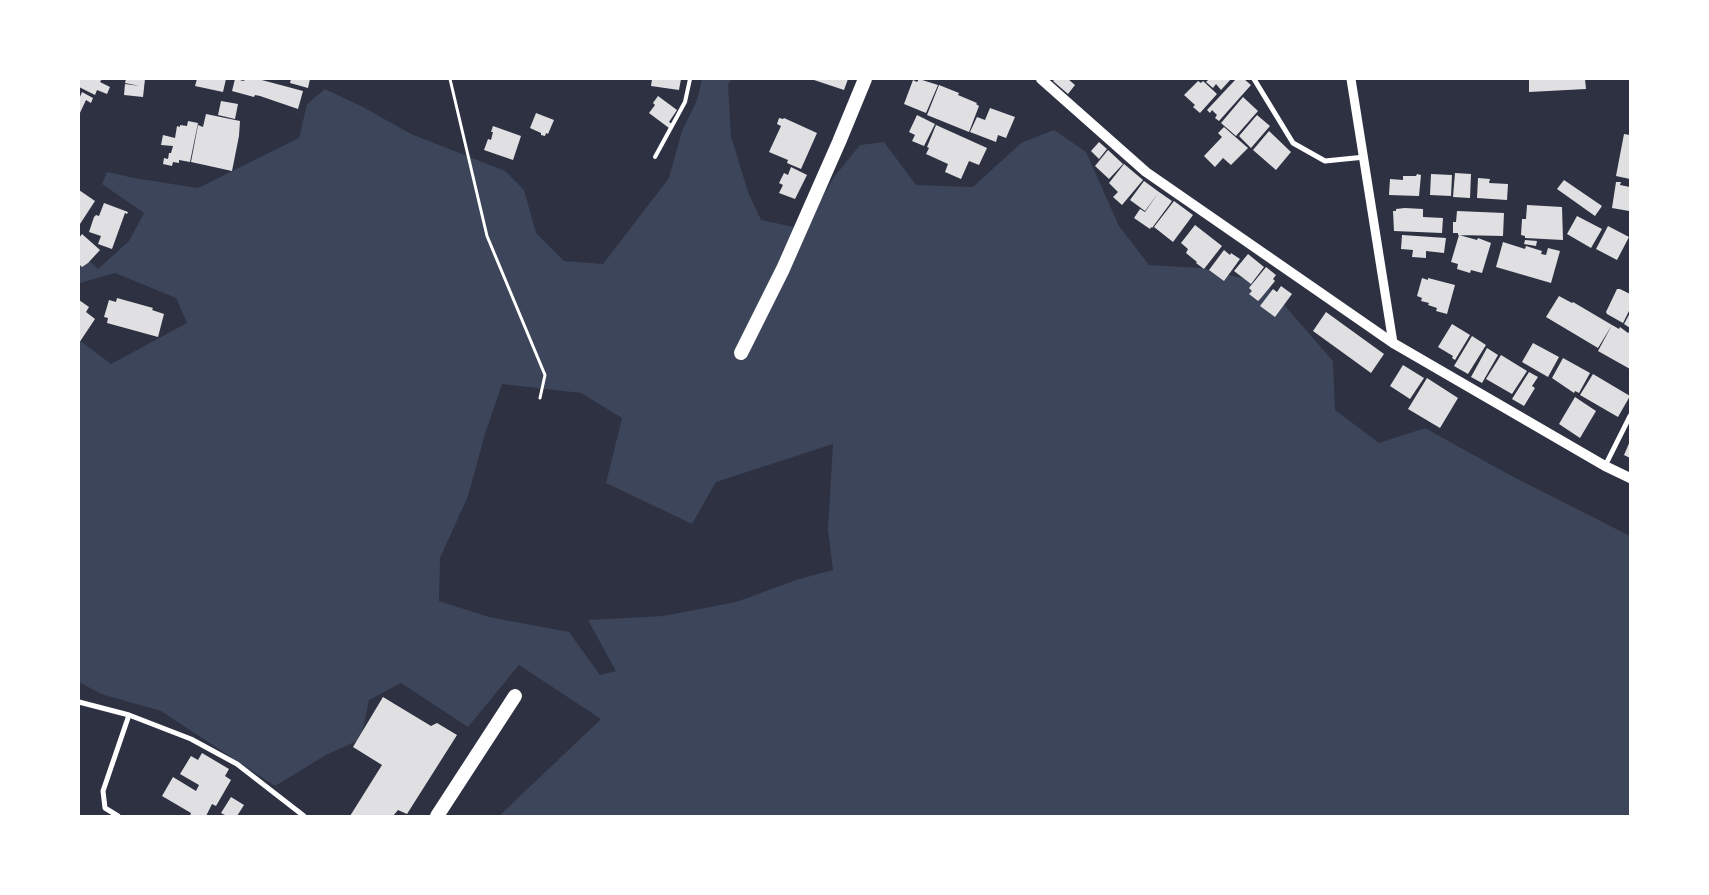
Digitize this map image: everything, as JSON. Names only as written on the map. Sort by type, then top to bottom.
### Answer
[{"type":"highway","points":[[741,354],[783,270],[865,79]]},
{"type":"highway","points":[[437,816],[515,696]]},
{"type":"main road","points":[[1041,79],[1146,172],[1393,343],[1605,466],[1630,478]]},
{"type":"street","points":[[1254,79],[1293,142],[1325,161],[1365,157]]},
{"type":"street","points":[[1352,79],[1393,343]]},
{"type":"street","points":[[1605,466],[1630,416]]},
{"type":"street","points":[[79,703],[129,715],[191,739],[237,764],[304,816]]},
{"type":"street","points":[[118,816],[105,808],[103,791],[129,715]]},
{"type":"lane","points":[[655,157],[684,102],[690,79]]},
{"type":"path","points":[[450,79],[486,236],[545,375],[540,398]]},
{"type":"shaded area","points":[[702,79],[732,79],[728,84],[731,136],[748,192],[761,220],[803,229],[834,177],[860,145],[884,142],[916,185],[973,187],[1021,143],[1054,130],[1086,152],[1119,226],[1149,265],[1201,268],[1266,284],[1333,361],[1335,410],[1379,443],[1425,428],[1506,473],[1630,536],[1630,816],[499,816],[601,719],[519,665],[468,727],[401,683],[369,700],[361,739],[326,755],[275,786],[161,711],[101,694],[79,682],[79,340],[111,364],[187,323],[176,298],[115,273],[80,283],[79,289],[79,251],[98,269],[129,241],[144,213],[102,184],[107,172],[198,188],[299,138],[307,104],[325,89],[363,107],[411,134],[505,171],[524,190],[536,233],[564,261],[603,264],[669,178],[682,131],[697,100]],"holes":[[[502,384],[581,393],[622,418],[606,483],[692,524],[716,482],[833,444],[828,530],[833,570],[799,579],[736,602],[663,616],[588,620],[616,671],[600,675],[569,632],[489,617],[439,601],[440,558],[468,496],[485,434]]]},
{"type":"building","points":[[79,79],[102,79],[100,82],[110,87],[107,94],[97,90],[95,95],[79,87]]},
{"type":"building","points":[[126,79],[145,79],[143,97],[124,95],[125,84],[140,86],[125,83]]},
{"type":"building","points":[[197,79],[226,79],[223,92],[195,86]]},
{"type":"building","points":[[235,79],[244,81],[245,79],[258,79],[303,91],[298,109],[260,96],[255,95],[254,97],[232,91]]},
{"type":"building","points":[[291,79],[310,79],[308,88],[290,83]]},
{"type":"building","points":[[652,79],[681,79],[679,90],[651,86]]},
{"type":"building","points":[[811,79],[848,79],[844,90]]},
{"type":"building","points":[[919,79],[938,85],[926,113],[904,104],[913,80],[917,82]]},
{"type":"building","points":[[1055,79],[1068,79],[1075,85],[1068,94],[1053,81]]},
{"type":"building","points":[[1209,79],[1231,79],[1221,90],[1216,84],[1213,88],[1206,82]]},
{"type":"building","points":[[1236,79],[1244,79],[1251,85],[1219,121],[1215,118],[1217,115],[1212,110],[1210,113],[1207,110]]},
{"type":"building","points":[[1529,79],[1585,79],[1586,89],[1529,92]]},
{"type":"building","points":[[1198,81],[1201,83],[1203,81],[1217,94],[1200,113],[1193,107],[1195,105],[1184,95]]},
{"type":"building","points":[[939,85],[959,93],[958,95],[977,103],[979,106],[969,132],[927,115]]},
{"type":"building","points":[[82,92],[93,98],[91,103],[86,100],[79,115],[79,99]]},
{"type":"building","points":[[658,96],[677,110],[669,122],[672,124],[669,128],[649,113],[655,105],[653,103]]},
{"type":"building","points":[[1243,97],[1258,111],[1236,136],[1221,123]]},
{"type":"building","points":[[221,101],[238,104],[235,119],[218,115]]},
{"type":"building","points":[[990,108],[1015,117],[1006,138],[998,135],[996,142],[970,132],[977,117],[985,120]]},
{"type":"building","points":[[536,113],[554,120],[548,134],[546,133],[545,136],[530,128]]},
{"type":"building","points":[[206,114],[240,121],[232,171],[191,162],[198,125],[203,127]]},
{"type":"building","points":[[917,115],[935,124],[924,146],[912,141],[915,135],[909,132]]},
{"type":"building","points":[[1257,115],[1270,126],[1251,148],[1239,136]]},
{"type":"building","points":[[779,118],[784,118],[817,133],[801,169],[787,163],[788,160],[769,152],[781,126],[777,124]]},
{"type":"building","points":[[188,121],[198,123],[190,162],[179,160],[179,163],[173,162],[172,166],[163,164],[164,158],[168,159],[173,146],[161,145],[163,135],[175,138],[177,126],[187,126]]},
{"type":"building","points":[[936,125],[987,148],[979,165],[969,161],[961,179],[945,172],[948,164],[926,154]]},
{"type":"building","points":[[493,126],[521,136],[513,160],[484,150],[488,139],[491,140]]},
{"type":"building","points":[[1224,127],[1248,148],[1231,165],[1223,158],[1215,167],[1204,156],[1222,137],[1218,133]]},
{"type":"building","points":[[1269,131],[1291,152],[1276,170],[1253,150]]},
{"type":"building","points":[[1624,134],[1630,135],[1630,179],[1616,176]]},
{"type":"building","points":[[1099,142],[1107,149],[1099,159],[1091,151]]},
{"type":"building","points":[[1108,150],[1123,164],[1109,179],[1095,166]]},
{"type":"building","points":[[1124,164],[1143,180],[1122,205],[1113,197],[1118,192],[1109,183]]},
{"type":"building","points":[[791,167],[807,175],[795,199],[779,193],[783,185],[779,183],[784,173],[788,175]]},
{"type":"building","points":[[1455,173],[1471,174],[1470,198],[1453,197]]},
{"type":"building","points":[[1417,174],[1421,175],[1419,196],[1389,195],[1390,179],[1403,180],[1403,176],[1416,176]]},
{"type":"building","points":[[1431,174],[1452,175],[1451,196],[1430,195]]},
{"type":"building","points":[[1478,178],[1490,179],[1489,183],[1508,184],[1507,200],[1477,198]]},
{"type":"building","points":[[1564,180],[1602,206],[1595,216],[1557,189]]},
{"type":"building","points":[[1144,181],[1159,192],[1145,211],[1130,200]]},
{"type":"building","points":[[1616,182],[1621,182],[1620,185],[1630,187],[1629,211],[1612,208]]},
{"type":"building","points":[[79,190],[95,201],[80,224],[79,222]]},
{"type":"building","points":[[1159,192],[1172,201],[1150,229],[1134,218],[1140,209],[1145,212]]},
{"type":"building","points":[[1174,201],[1193,215],[1173,242],[1154,227]]},
{"type":"building","points":[[104,203],[128,212],[127,214],[125,213],[112,249],[98,244],[101,236],[89,232],[94,217],[96,215],[99,216]]},
{"type":"building","points":[[1527,205],[1562,207],[1563,240],[1525,238],[1525,236],[1521,235],[1522,219],[1526,219]]},
{"type":"building","points":[[1405,208],[1423,209],[1423,217],[1443,218],[1442,233],[1394,231],[1393,211]]},
{"type":"building","points":[[1457,211],[1504,213],[1503,236],[1458,235],[1458,233],[1453,233],[1453,222],[1456,222]]},
{"type":"building","points":[[1577,216],[1602,229],[1591,248],[1567,234]]},
{"type":"building","points":[[1195,225],[1222,246],[1204,269],[1186,253],[1188,249],[1181,243]]},
{"type":"building","points":[[1608,226],[1629,237],[1617,260],[1596,249]]},
{"type":"building","points":[[82,234],[100,250],[82,267],[79,264],[79,238]]},
{"type":"building","points":[[1402,235],[1446,238],[1444,253],[1426,251],[1426,258],[1412,257],[1413,250],[1401,249]]},
{"type":"building","points":[[1459,235],[1477,240],[1478,238],[1491,243],[1482,273],[1471,270],[1470,273],[1457,269],[1458,264],[1451,262]]},
{"type":"building","points":[[1525,240],[1537,241],[1536,246],[1524,244]]},
{"type":"building","points":[[1503,242],[1525,249],[1526,246],[1542,251],[1541,254],[1546,255],[1548,248],[1560,251],[1551,283],[1496,267]]},
{"type":"building","points":[[1224,250],[1240,259],[1224,281],[1209,270]]},
{"type":"building","points":[[1248,254],[1264,267],[1251,284],[1234,271]]},
{"type":"building","points":[[1266,267],[1276,275],[1273,279],[1275,281],[1258,301],[1249,294],[1252,291],[1249,288]]},
{"type":"building","points":[[1422,278],[1455,285],[1447,314],[1436,311],[1437,308],[1421,301],[1422,298],[1417,296]]},
{"type":"building","points":[[1281,286],[1292,294],[1275,317],[1260,306],[1273,289],[1277,292]]},
{"type":"building","points":[[1617,289],[1630,294],[1630,309],[1623,323],[1606,312]]},
{"type":"building","points":[[1559,296],[1612,325],[1598,348],[1546,317]]},
{"type":"building","points":[[117,298],[153,308],[152,310],[164,314],[158,337],[107,323],[108,318],[104,317],[109,300],[116,302]]},
{"type":"building","points":[[79,300],[89,307],[86,312],[95,319],[79,343]]},
{"type":"building","points":[[1326,312],[1384,354],[1371,373],[1313,331]]},
{"type":"building","points":[[1630,313],[1630,328],[1624,324]]},
{"type":"building","points":[[1452,324],[1470,335],[1455,360],[1452,358],[1453,356],[1438,347]]},
{"type":"building","points":[[1612,325],[1630,333],[1630,369],[1598,351]]},
{"type":"building","points":[[1472,336],[1486,345],[1468,374],[1454,366]]},
{"type":"building","points":[[1533,343],[1559,357],[1548,377],[1522,362]]},
{"type":"building","points":[[1487,348],[1498,355],[1482,383],[1471,377]]},
{"type":"building","points":[[1501,355],[1527,371],[1512,394],[1486,379]]},
{"type":"building","points":[[1563,358],[1590,373],[1579,393],[1575,391],[1574,393],[1552,378]]},
{"type":"building","points":[[1403,365],[1424,378],[1410,399],[1390,386]]},
{"type":"building","points":[[1529,372],[1538,377],[1532,386],[1535,388],[1524,406],[1512,399]]},
{"type":"building","points":[[1593,374],[1630,396],[1618,417],[1580,395]]},
{"type":"building","points":[[1427,378],[1458,398],[1440,428],[1408,409]]},
{"type":"building","points":[[1575,397],[1596,411],[1580,438],[1559,424]]},
{"type":"building","points":[[1630,441],[1630,458],[1624,455]]},
{"type":"building","points":[[383,697],[431,726],[437,723],[457,735],[407,814],[398,810],[393,816],[350,816],[382,765],[353,747]]},
{"type":"building","points":[[202,753],[229,769],[225,776],[231,780],[216,806],[212,804],[206,816],[190,816],[191,813],[162,796],[173,777],[196,791],[199,785],[180,774],[191,756],[198,760]]},
{"type":"building","points":[[231,797],[244,805],[237,816],[227,816],[221,813]]}]
